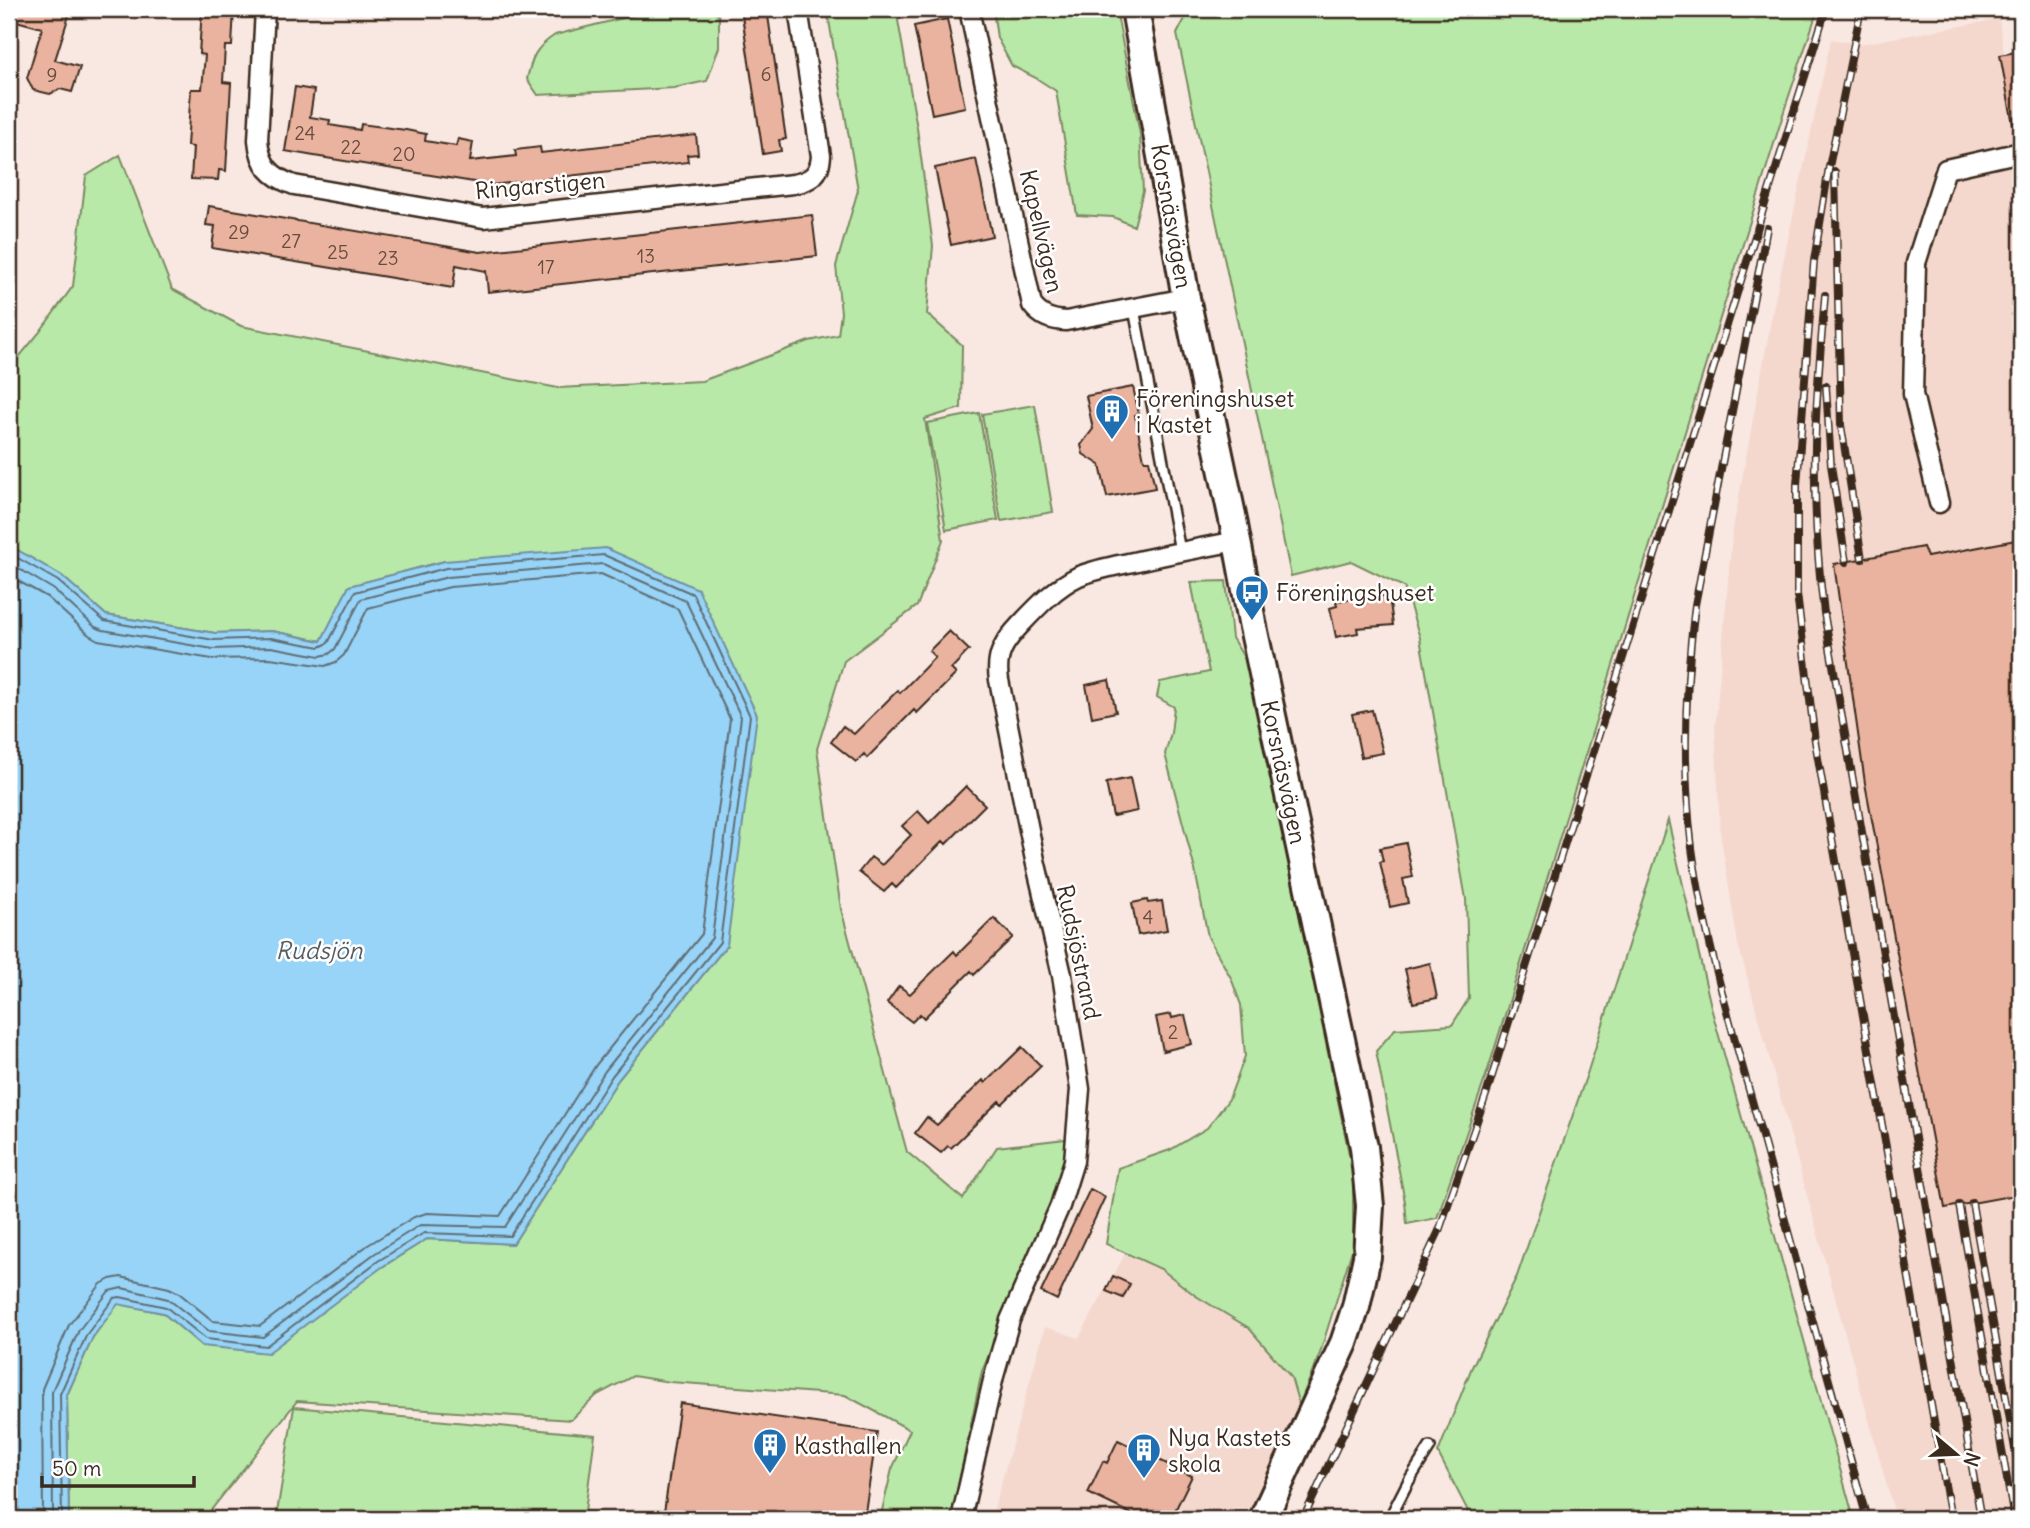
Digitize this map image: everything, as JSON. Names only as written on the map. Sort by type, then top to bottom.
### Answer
[{"type":"street","name":"Ringarstigen","points":[[265,9],[259,152],[261,161],[274,176],[294,185],[483,218],[793,184],[813,177],[819,169],[821,156],[797,9]]},
{"type":"street","name":"Kapellvägen","points":[[969,9],[1032,305],[1038,313],[1046,318],[1066,321],[1186,298]]},
{"type":"street","name":"Korsnäsvägen","points":[[1135,9],[1186,298],[1364,1147],[1370,1206],[1367,1257],[1356,1307],[1344,1343],[1263,1519]]},
{"type":"street","points":[[1939,503],[1913,394],[1916,263],[1946,169],[2021,152]]},
{"type":"street","name":"Rudsjöstrand","points":[[961,1519],[994,1376],[1010,1320],[1060,1206],[1074,1161],[1080,1089],[1062,975],[1035,860],[999,680],[999,654],[1003,644],[1036,608],[1059,588],[1079,576],[1180,551],[1237,541]]},
{"type":"lane","points":[[1134,309],[1180,551]]},
{"type":"lane","points":[[1389,1519],[1430,1447]]},
{"type":"shaded area","points":[[1999,19],[2004,53],[2021,50],[2021,1519],[1896,1519],[1738,944],[1720,832],[1715,729],[1732,534],[1774,304],[1831,39],[1860,44]]},
{"type":"shaded area","points":[[1125,1254],[1161,1269],[1196,1296],[1249,1328],[1291,1377],[1299,1405],[1298,1423],[1253,1519],[991,1519],[1045,1327],[1079,1338]]},
{"type":"green space","points":[[659,9],[711,9],[719,16],[719,47],[707,81],[674,88],[538,95],[527,79],[535,54],[555,35]]},
{"type":"green space","points":[[827,9],[896,9],[917,128],[933,246],[927,314],[962,345],[961,408],[925,419],[943,540],[917,606],[844,661],[817,749],[841,909],[907,1152],[963,1199],[997,1147],[1074,1138],[1059,1195],[982,1371],[951,1519],[880,1519],[892,1469],[910,1430],[845,1395],[670,1382],[633,1376],[597,1395],[571,1420],[297,1401],[204,1519],[69,1519],[67,1395],[93,1337],[118,1303],[163,1313],[202,1346],[382,1267],[427,1239],[513,1244],[618,1080],[727,945],[445,561],[349,586],[322,641],[272,631],[215,633],[106,615],[62,576],[9,545],[9,369],[73,286],[86,176],[120,155],[172,289],[241,326],[558,388],[702,381],[809,341],[838,335],[841,313],[836,266],[858,190]]},
{"type":"green space","points":[[993,9],[1116,9],[1140,134],[1143,191],[1134,226],[1113,217],[1077,215],[1056,91],[1012,66],[997,38]]},
{"type":"green space","points":[[1190,9],[1818,9],[1785,108],[1488,1070],[1437,1218],[1407,1224],[1376,1051],[1395,1029],[1452,1025],[1469,998],[1466,899],[1420,638],[1404,587],[1351,561],[1291,576],[1177,34]]},
{"type":"green space","points":[[1035,405],[1053,512],[1001,521],[982,414]]},
{"type":"green space","points":[[979,413],[998,520],[946,530],[927,423]]},
{"type":"green space","points":[[1226,581],[1232,638],[1245,659],[1252,687],[1353,1173],[1353,1247],[1320,1353],[1299,1405],[1291,1377],[1249,1328],[1196,1296],[1161,1269],[1106,1244],[1118,1168],[1170,1150],[1207,1128],[1229,1099],[1245,1056],[1241,1005],[1231,978],[1208,937],[1195,870],[1165,754],[1174,707],[1157,697],[1160,682],[1209,672],[1191,582]]},
{"type":"green space","points":[[1668,820],[1712,1011],[1854,1519],[1466,1519],[1468,1511],[1438,1453],[1472,1367],[1517,1276],[1588,1071]]},
{"type":"green space","points":[[294,1407],[595,1435],[584,1519],[276,1519]]},
{"type":"water","name":"Rudsjön","points":[[9,545],[62,576],[106,615],[215,633],[272,631],[321,641],[349,586],[445,561],[606,548],[698,589],[757,715],[727,945],[618,1080],[513,1244],[427,1239],[382,1267],[268,1353],[202,1346],[163,1313],[118,1304],[93,1337],[67,1395],[69,1519],[9,1519]]},
{"type":"building","points":[[9,9],[71,9],[55,60],[80,67],[72,92],[60,89],[50,94],[33,90],[27,78],[42,28],[9,19]]},
{"type":"building","points":[[202,9],[234,9],[232,46],[225,46],[223,82],[231,83],[226,171],[219,170],[218,180],[191,179],[193,147],[187,146],[191,89],[202,89],[205,55],[199,54]]},
{"type":"building","points":[[741,9],[767,9],[786,139],[779,140],[781,151],[763,154]]},
{"type":"building","points":[[947,19],[965,107],[932,114],[914,26]]},
{"type":"building","points":[[2021,51],[2021,124],[2013,124],[2000,55]]},
{"type":"building","points":[[295,87],[314,90],[310,117],[330,120],[329,125],[360,130],[361,124],[406,130],[426,134],[425,141],[456,146],[458,139],[473,142],[470,161],[516,156],[515,150],[540,147],[541,153],[696,135],[698,154],[687,155],[688,162],[492,185],[320,157],[285,151]]},
{"type":"building","points":[[976,159],[992,236],[951,245],[935,168]]},
{"type":"building","points":[[209,206],[480,252],[812,215],[817,256],[488,292],[486,271],[456,265],[453,288],[212,248],[215,226],[206,225]]},
{"type":"building","name":"Föreningshuset i Kastet","points":[[1133,387],[1139,414],[1135,415],[1144,460],[1149,460],[1155,488],[1107,497],[1100,465],[1083,454],[1081,445],[1093,429],[1086,396]]},
{"type":"building","points":[[2021,539],[2021,1194],[1945,1208],[1865,783],[1834,564],[1923,547],[1927,557]]},
{"type":"building","points":[[1389,595],[1393,625],[1357,628],[1358,633],[1336,637],[1330,608],[1337,606],[1336,601]]},
{"type":"building","points":[[949,631],[969,650],[951,669],[956,674],[917,713],[914,710],[867,758],[864,754],[856,762],[831,742],[843,726],[854,734],[898,690],[900,693],[935,657],[929,651]]},
{"type":"building","points":[[1109,680],[1116,712],[1092,717],[1086,685]]},
{"type":"building","points":[[1372,710],[1383,753],[1361,757],[1352,714]]},
{"type":"building","points":[[1130,778],[1137,811],[1113,816],[1106,783]]},
{"type":"building","points":[[966,786],[985,805],[946,844],[943,841],[896,888],[892,884],[884,892],[859,872],[871,857],[882,865],[911,835],[902,826],[918,811],[929,823]]},
{"type":"building","points":[[1406,843],[1413,877],[1403,879],[1408,903],[1390,907],[1380,862],[1383,861],[1380,848]]},
{"type":"building","points":[[1147,900],[1148,903],[1162,901],[1167,930],[1138,935],[1132,903]]},
{"type":"building","points":[[994,918],[1013,937],[974,975],[971,971],[924,1018],[920,1014],[912,1022],[887,1003],[899,986],[910,994],[954,951],[957,955]]},
{"type":"building","points":[[1430,963],[1437,998],[1413,1003],[1405,969]]},
{"type":"building","points":[[1171,1014],[1172,1018],[1185,1015],[1192,1044],[1163,1051],[1156,1017]]},
{"type":"building","points":[[1022,1047],[1041,1066],[1002,1104],[999,1101],[951,1148],[948,1146],[941,1153],[915,1133],[927,1117],[937,1125]]},
{"type":"building","points":[[1090,1189],[1105,1197],[1057,1300],[1041,1292]]},
{"type":"building","points":[[1113,1276],[1130,1284],[1123,1298],[1106,1291]]},
{"type":"building","name":"Kasthallen","points":[[680,1403],[877,1432],[864,1519],[663,1519]]},
{"type":"building","name":"Nya Kastets skola","points":[[1118,1440],[1192,1476],[1171,1519],[1142,1519],[1088,1493],[1103,1461],[1107,1463]]},
{"type":"railway","points":[[1303,1519],[1439,1231],[1487,1092],[1826,9]]},
{"type":"railway","points":[[1861,9],[1829,167],[1814,261],[1797,485],[1797,594],[1815,741],[1951,1519]]},
{"type":"railway","points":[[1835,172],[1841,425],[1862,559]]},
{"type":"railway","points":[[1767,228],[1695,605],[1686,726],[1689,818],[1698,886],[1714,963],[1867,1519]]},
{"type":"railway","points":[[1825,295],[1816,408],[1815,467],[1816,530],[1824,613],[1981,1519]]},
{"type":"railway","points":[[1826,386],[1831,465],[1846,562]]},
{"type":"railway","points":[[1972,1203],[2021,1483]]},
{"type":"railway","points":[[1959,1205],[2014,1519]]},
{"type":"place","name":"Föreningshuset i Kastet","points":[[1112,441]]},
{"type":"place","name":"Föreningshuset","points":[[1252,622]]},
{"type":"place","name":"Kasthallen","points":[[770,1475]]},
{"type":"place","name":"Nya Kastets skola","points":[[1144,1480]]}]
